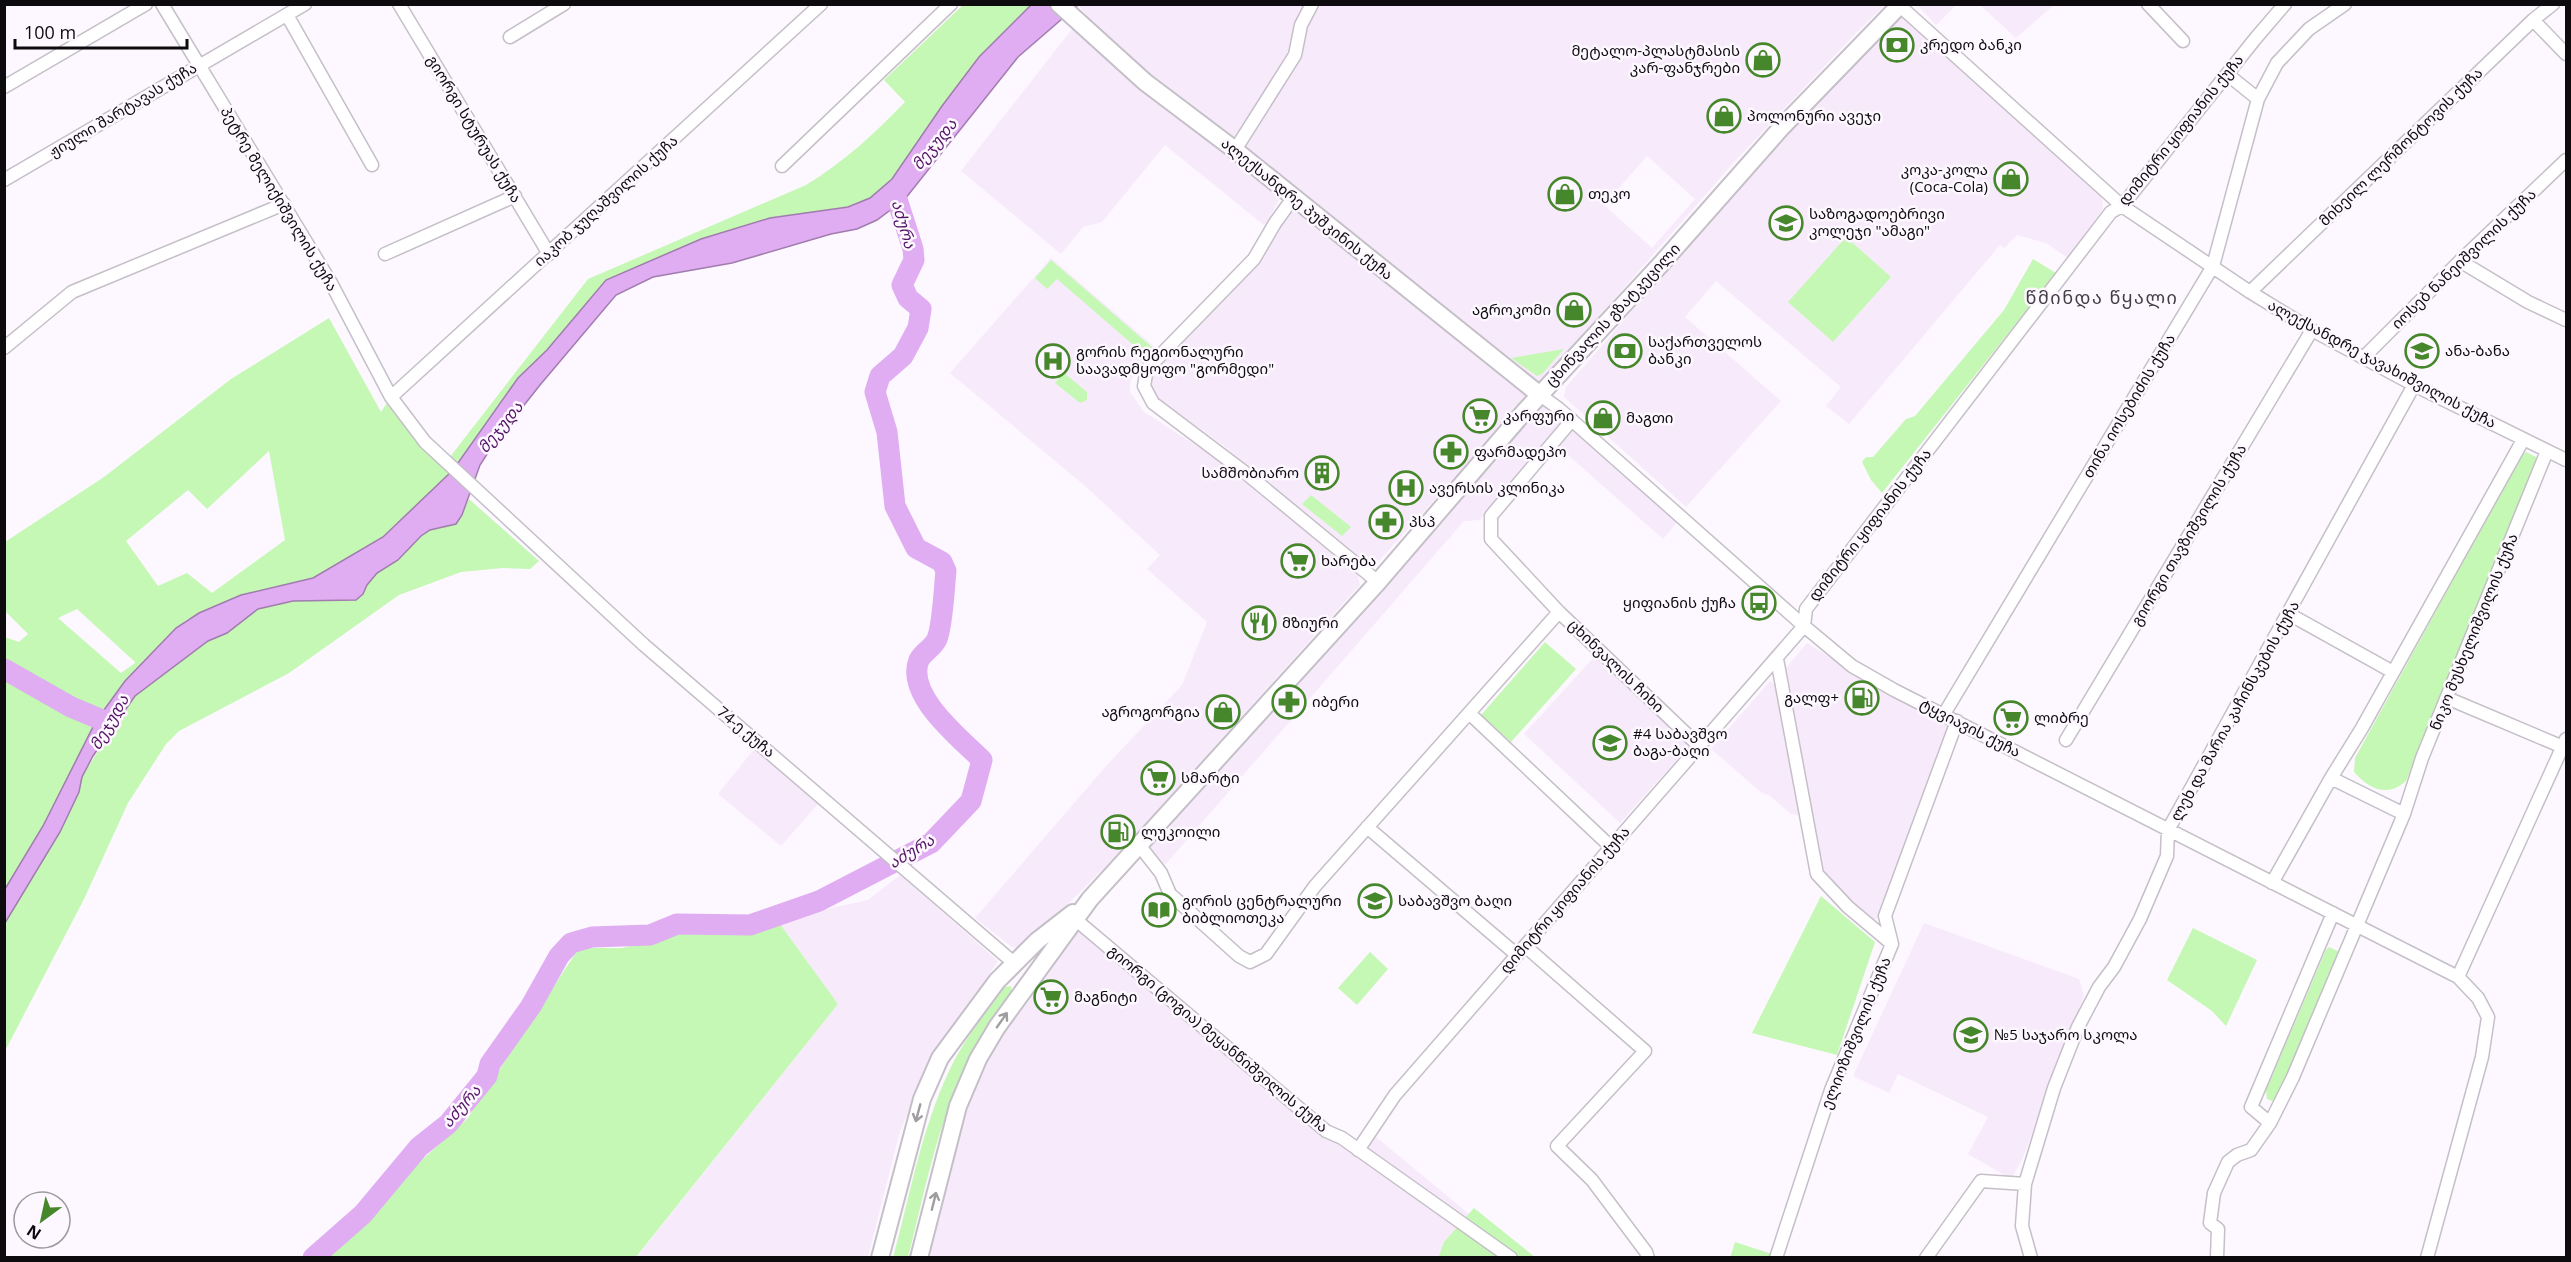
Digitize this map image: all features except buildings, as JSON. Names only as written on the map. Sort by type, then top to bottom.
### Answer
[{"type":"main road","name":"ალექსანდრე პუშკინის ქუჩა","points":[[1059,4],[1145,82],[1235,150],[1540,395]]},
{"type":"main road","name":"ცხინვალის გზატკეცილი","points":[[919,1257],[958,1106],[978,1059],[997,1027],[1090,899],[1378,582],[1540,395],[1661,264],[1780,128],[1900,5]]},
{"type":"main road","name":"ცხინვალის გზატკეცილი","points":[[880,1257],[922,1099],[940,1058],[997,981],[1014,963],[1090,899]]},
{"type":"main road","points":[[1014,963],[1026,974],[1028,983]]},
{"type":"street","points":[[4,87],[146,4]]},
{"type":"street","name":"პეტრე მელიქიშვილის ქუჩა","points":[[162,4],[331,283],[391,397]]},
{"type":"street","name":"ჟიული შარტავას ქუჩა","points":[[4,180],[305,4]]},
{"type":"street","name":"გიორგი სტურუას ქუჩა","points":[[399,4],[549,254]]},
{"type":"street","points":[[510,38],[564,4]]},
{"type":"street","name":"იაკობ ჯუღაშვილის ქუჩა","points":[[391,397],[821,4]]},
{"type":"street","points":[[782,166],[951,4]]},
{"type":"street","points":[[1235,150],[1295,55],[1301,25],[1312,4]]},
{"type":"street","points":[[2148,4],[2183,41]]},
{"type":"street","name":"დიმიტრი ყიფიანის ქუჩა","points":[[1358,1150],[1395,1095],[1803,626],[1806,609],[2112,212],[2122,206],[2285,4]]},
{"type":"street","name":"თინა იოსებიძის ქუჩა","points":[[1944,714],[2212,266],[2258,99],[2277,63],[2309,29],[2345,4]]},
{"type":"street","name":"მიხეილ ლერმონტოვის ქუჩა","points":[[2250,292],[2533,20],[2553,4]]},
{"type":"street","name":"ალექსანდრე ჯავახიშვილის ქუჩა","points":[[1900,5],[2122,206],[2250,292],[2312,330],[2414,385],[2566,460]]},
{"type":"street","points":[[287,15],[372,165]]},
{"type":"street","points":[[2533,20],[2566,54]]},
{"type":"street","points":[[2227,74],[2258,99]]},
{"type":"street","name":"იოსებ ნანეიშვილის ქუჩა","points":[[2363,358],[2566,160]]},
{"type":"street","points":[[385,254],[515,196]]},
{"type":"street","points":[[1293,198],[1254,259],[1148,369],[1144,386],[1153,403],[1247,474],[1378,582]]},
{"type":"street","points":[[4,348],[72,292],[284,204]]},
{"type":"street","points":[[2460,261],[2528,302],[2566,320]]},
{"type":"street","name":"გიორგი თავზიშვილის ქუჩა","points":[[2066,740],[2312,330]]},
{"type":"street","name":"ლეხ და მარია კაჩინსკების ქუჩა","points":[[2031,1257],[2022,1226],[2025,1184],[2054,1088],[2078,1027],[2098,987],[2114,967],[2140,919],[2167,856],[2168,830],[2414,385]]},
{"type":"street","name":"ტყვიავის ქუჩა","points":[[1540,395],[1572,420],[1803,626],[1852,666],[2458,977],[2478,998],[2488,1017],[2482,1057],[2427,1257]]},
{"type":"street","name":"74-ე ქუჩა","points":[[391,397],[407,421],[446,462],[644,645],[1014,963]]},
{"type":"street","name":"ცხინვალის ჩიხი","points":[[1572,420],[1491,516],[1491,539],[1559,612],[1699,746]]},
{"type":"street","points":[[2272,883],[2362,728],[2523,440]]},
{"type":"street","name":"ნიკო მუსხელიშვილის ქუჩა","points":[[2217,1257],[2218,1229],[2210,1223],[2214,1193],[2228,1162],[2237,1155],[2251,1150],[2270,1123],[2293,1077],[2404,814],[2422,758],[2547,451]]},
{"type":"street","points":[[1139,845],[1161,873],[1170,894],[1239,956],[1250,962],[1266,954],[1315,886],[1559,612]]},
{"type":"street","points":[[2289,614],[2393,672]]},
{"type":"street","name":"ელიოზიშვილის ქუჩა","points":[[1776,659],[1817,874],[1848,907],[1892,944],[1832,1090],[1776,1257]]},
{"type":"street","points":[[2447,698],[2565,743],[2458,977]]},
{"type":"street","points":[[1469,713],[1611,847]]},
{"type":"street","points":[[1892,944],[1885,916],[1957,721]]},
{"type":"street","points":[[2331,778],[2404,814]]},
{"type":"street","points":[[1367,827],[1645,1051],[1557,1146],[1592,1180],[1648,1257]]},
{"type":"street","points":[[2270,1123],[2251,1107],[2332,913]]},
{"type":"street","name":"გიორგი (გოგია) მეყანწიშვილის ქუჩა","points":[[1075,919],[1326,1131],[1358,1150],[1511,1257]]},
{"type":"street","points":[[1926,1257],[1981,1181],[2025,1184]]},
{"type":"shaded area","points":[[1078,4],[1885,5],[1735,161],[1546,377],[1538,382],[1528,378],[1083,21],[1085,14]],"holes":[[[1647,156],[1695,199],[1652,248],[1604,205]]]},
{"type":"shaded area","points":[[1917,4],[1956,5],[1936,25]]},
{"type":"shaded area","points":[[1980,5],[2054,5],[2016,38]]},
{"type":"shaded area","points":[[1904,13],[2102,197],[2103,209],[2068,258],[2046,243],[2017,235],[2004,248],[2000,245],[1849,424],[1826,406],[1841,387],[1716,281],[1685,317],[1781,401],[1686,507],[1564,397],[1566,387],[1779,138]]},
{"type":"shaded area","points":[[1072,29],[1280,198],[1265,226],[1165,145],[1102,222],[1083,227],[1061,254],[961,171]]},
{"type":"shaded area","points":[[1295,206],[1526,393],[1523,403],[1375,565],[1363,565],[1227,448],[1158,398],[1151,386],[1154,372],[1252,265],[1288,212]]},
{"type":"shaded area","points":[[1051,258],[1157,349],[1134,373],[1130,383],[1130,392],[1144,412],[1233,469],[1357,573],[1360,585],[1117,855],[1024,948],[1012,947],[975,918],[1107,765],[1182,685],[1207,622],[1147,569],[1160,555],[1084,485],[950,373]]},
{"type":"shaded area","points":[[1548,405],[1678,521],[1663,539],[1551,440],[1480,520],[1464,521],[1165,865],[1159,864],[1144,848],[1536,408]]},
{"type":"shaded area","points":[[1807,643],[1858,675],[1946,723],[1949,729],[1877,919],[1872,920],[1822,876],[1781,674]]},
{"type":"shaded area","name":"#4 საბავშვო ბაგა-ბაღი","points":[[1596,655],[1685,739],[1687,748],[1620,823],[1524,734]]},
{"type":"shaded area","points":[[1770,681],[1777,686],[1800,815],[1791,814],[1769,795],[1762,793],[1711,749]]},
{"type":"shaded area","points":[[755,748],[818,804],[781,846],[718,794]]},
{"type":"shaded area","points":[[900,875],[998,961],[934,1056],[900,1131],[868,1257],[636,1258],[838,1004],[777,920],[868,900]]},
{"type":"shaded area","name":"№5 საჯარო სკოლა","points":[[1924,923],[2079,979],[2084,996],[2023,1158],[2011,1179],[1968,1154],[1988,1117],[1898,1074],[1889,1093],[1853,1076]]},
{"type":"shaded area","points":[[1074,928],[1084,931],[1329,1137],[1361,1146],[1371,1133],[1469,1214],[1444,1242],[1438,1257],[927,1258],[960,1130],[984,1062],[1030,990]]},
{"type":"green space","points":[[963,5],[1031,5],[979,57],[892,179],[870,198],[848,207],[770,218],[701,239],[606,280],[547,350],[518,378],[453,470],[383,537],[313,578],[241,595],[186,620],[125,681],[103,710],[43,826],[5,889],[5,637],[19,642],[28,634],[5,611],[5,542],[104,477],[231,379],[329,318],[381,412],[391,397],[446,462],[588,279],[806,185],[820,176],[858,147],[905,102],[884,80]],"holes":[[[269,451],[285,540],[212,593],[187,573],[158,586],[126,541],[188,490],[207,509]],[[77,609],[135,662],[135,663],[121,673],[58,618]]]},
{"type":"green space","points":[[1846,237],[1891,277],[1833,342],[1788,302]]},
{"type":"green space","points":[[2033,259],[2056,273],[1882,493],[1871,480],[1862,462],[1866,457],[1873,457],[1906,419],[1915,416],[2004,310]]},
{"type":"green space","points":[[1051,260],[1153,348],[1146,356],[1057,279],[1047,289],[1035,278]]},
{"type":"green space","points":[[1564,349],[1542,374],[1537,376],[1511,358]]},
{"type":"green space","points":[[1063,372],[1087,392],[1087,400],[1080,403],[1055,383]]},
{"type":"green space","points":[[2526,452],[2536,457],[2536,466],[2406,781],[2392,789],[2372,787],[2354,772],[2355,758],[2520,459]]},
{"type":"green space","points":[[1311,495],[1351,527],[1342,536],[1302,504]]},
{"type":"green space","points":[[469,499],[539,561],[530,569],[503,568],[461,572],[399,595],[289,673],[179,731],[166,744],[128,803],[84,899],[5,1051],[5,923],[60,832],[79,792],[82,777],[124,709],[135,696],[177,663],[208,641],[227,633],[258,609],[293,601],[356,600],[363,594],[377,573],[398,560],[421,536],[430,530],[443,528],[462,515]]},
{"type":"green space","points":[[1545,642],[1576,669],[1511,742],[1481,715]]},
{"type":"green space","points":[[1821,896],[1875,942],[1837,1055],[1752,1033]]},
{"type":"green space","points":[[777,920],[838,1004],[636,1257],[328,1257],[413,1168],[467,1119],[579,948],[622,948],[679,934],[750,931]]},
{"type":"green space","points":[[2193,928],[2257,960],[2226,1026],[2212,1011],[2167,980]]},
{"type":"green space","points":[[2329,947],[2340,952],[2279,1097],[2272,1101],[2267,1099],[2266,1090]]},
{"type":"green space","points":[[1370,952],[1388,969],[1357,1005],[1338,988]]},
{"type":"green space","points":[[1011,986],[1012,992],[972,1056],[946,1116],[933,1156],[908,1257],[893,1258],[924,1137],[941,1090],[969,1036],[1005,987]]},
{"type":"green space","points":[[1474,1208],[1535,1257],[1438,1258],[1444,1242]]},
{"type":"green space","points":[[1735,1242],[1772,1254],[1771,1257],[1730,1258]]},
{"type":"water","name":"მეჯუდა","points":[[1031,5],[1078,5],[1018,57],[905,199],[877,220],[857,229],[831,234],[732,263],[653,277],[616,295],[495,442],[480,465],[462,515],[456,524],[430,530],[421,536],[398,560],[377,573],[363,594],[356,600],[293,601],[258,609],[227,633],[208,641],[135,696],[93,756],[60,832],[5,923],[5,889],[43,826],[96,721],[125,681],[176,628],[199,613],[241,595],[313,578],[383,537],[453,470],[518,378],[547,350],[606,280],[701,239],[770,218],[848,207],[870,198],[892,179],[979,57]]},
{"type":"waterway","name":"აძურა","points":[[313,1258],[363,1214],[419,1147],[448,1124],[487,1076],[490,1064],[531,1006],[559,956],[571,943],[592,937],[650,935],[677,924],[750,925],[819,901],[931,843],[971,801],[982,760],[937,715],[920,687],[917,673],[919,660],[935,642],[939,632],[946,571],[942,562],[916,548],[895,506],[887,432],[875,392],[880,376],[903,356],[918,328],[921,309],[908,298],[902,285],[914,260],[913,249],[895,193]]},
{"type":"waterway","name":"მეჯუდა","points":[[4,669],[71,707],[107,722]]},
{"type":"place","name":"კრედო ბანკი","points":[[1897,45]]},
{"type":"place","name":"მეტალო-პლასტმასის კარ-ფანჯრები","points":[[1763,60]]},
{"type":"place","name":"პოლონური ავეჯი","points":[[1724,116]]},
{"type":"place","name":"კოკა-კოლა (Coca-Cola)","points":[[2011,179]]},
{"type":"place","name":"თეკო","points":[[1565,194]]},
{"type":"place","name":"საზოგადოებრივი კოლეჯი \"ამაგი\"","points":[[1786,223]]},
{"type":"place","name":"აგროკომი","points":[[1574,310]]},
{"type":"place","name":"საქართველოს ბანკი","points":[[1625,351]]},
{"type":"place","name":"ანა-ბანა","points":[[2422,351]]},
{"type":"place","name":"გორის რეგიონალური საავადმყოფო \"გორმედი\"","points":[[1053,361]]},
{"type":"place","name":"კარფური","points":[[1480,416]]},
{"type":"place","name":"მაგთი","points":[[1603,418]]},
{"type":"place","name":"ფარმადეპო","points":[[1451,452]]},
{"type":"place","name":"სამშობიარო","points":[[1322,473]]},
{"type":"place","name":"ავერსის კლინიკა","points":[[1406,488]]},
{"type":"place","name":"პსპ","points":[[1386,522]]},
{"type":"place","name":"ხარება","points":[[1298,561]]},
{"type":"place","name":"ყიფიანის ქუჩა","points":[[1759,603]]},
{"type":"place","name":"მზიური","points":[[1259,623]]},
{"type":"place","name":"გალფ+","points":[[1862,698]]},
{"type":"place","name":"იბერი","points":[[1289,702]]},
{"type":"place","name":"აგროგორგია","points":[[1223,712]]},
{"type":"place","name":"ლიბრე","points":[[2011,718]]},
{"type":"place","name":"#4 საბავშვო ბაგა-ბაღი","points":[[1610,743]]},
{"type":"place","name":"სმარტი","points":[[1158,778]]},
{"type":"place","name":"ლუკოილი","points":[[1118,832]]},
{"type":"place","name":"საბავშვო ბაღი","points":[[1375,901]]},
{"type":"place","name":"გორის ცენტრალური ბიბლიოთეკა","points":[[1159,910]]},
{"type":"place","name":"მაგნიტი","points":[[1051,997]]},
{"type":"place","name":"№5 საჯარო სკოლა","points":[[1971,1035]]},
{"type":"district","name":"წმინდა წყალი","points":[[2102,298]]}]
